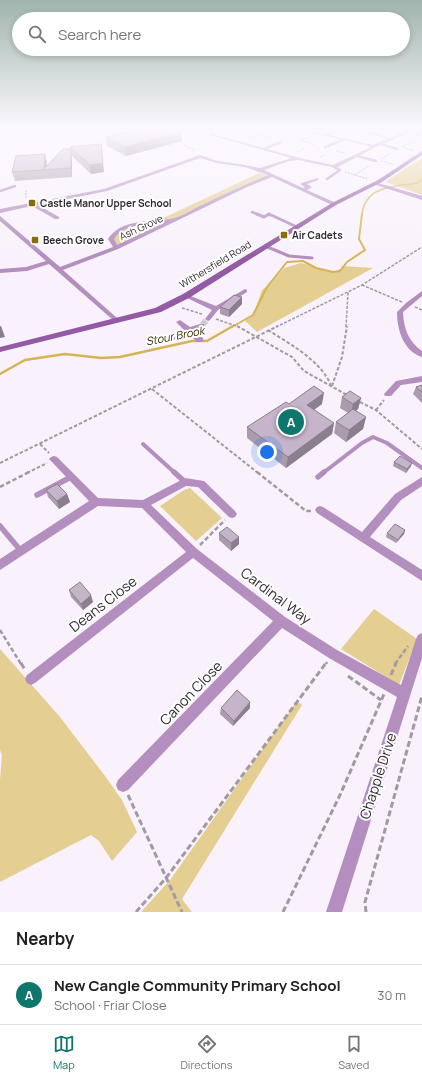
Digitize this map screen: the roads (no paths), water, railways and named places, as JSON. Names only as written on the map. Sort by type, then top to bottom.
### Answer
[{"type":"street","points":[[0,211],[105,190],[157,172]]},
{"type":"street","points":[[263,172],[334,204]]},
{"type":"street","name":"Withersfield Road","points":[[0,350],[115,319],[153,311],[186,296],[334,204],[377,183],[394,172]]},
{"type":"street","name":"Ash Grove","points":[[59,270],[116,248],[174,222],[245,186],[271,176]]},
{"type":"street","points":[[316,179],[303,184],[317,191]]},
{"type":"street","points":[[377,183],[422,198]]},
{"type":"street","points":[[302,190],[309,187]]},
{"type":"street","points":[[32,204],[57,218]]},
{"type":"street","points":[[1,220],[115,319]]},
{"type":"street","name":"Ash Grove","points":[[116,248],[111,239],[112,235],[120,230],[157,221],[174,222]]},
{"type":"street","points":[[0,271],[27,269],[50,262]]},
{"type":"street","points":[[208,318],[216,308],[245,291]]},
{"type":"street","points":[[422,293],[400,312],[400,326],[410,347],[422,355]]},
{"type":"street","points":[[186,296],[216,308]]},
{"type":"street","points":[[180,322],[200,340]]},
{"type":"street","points":[[168,339],[190,332],[202,325]]},
{"type":"street","points":[[388,394],[399,383],[422,379]]},
{"type":"street","points":[[54,459],[96,502]]},
{"type":"street","points":[[362,538],[398,497],[422,481]]},
{"type":"street","points":[[0,564],[96,502],[144,504],[185,482],[201,484],[232,514]]},
{"type":"street","name":"Cardinal Way","points":[[144,504],[193,552],[331,660],[405,694]]},
{"type":"street","points":[[320,510],[422,576]]},
{"type":"street","name":"Deans Close","points":[[31,679],[193,552]]},
{"type":"street","name":"Canon Close","points":[[123,785],[281,621]]},
{"type":"street","name":"Chapple Drive","points":[[334,912],[405,694],[416,640]]},
{"type":"lane","points":[[327,179],[338,172]]},
{"type":"lane","points":[[0,191],[15,186]]},
{"type":"lane","points":[[252,212],[264,217],[269,214],[297,227]]},
{"type":"lane","points":[[265,246],[289,256],[312,258]]},
{"type":"lane","points":[[318,477],[362,443],[373,437],[387,443],[422,468]]},
{"type":"lane","points":[[143,444],[185,482]]},
{"type":"lane","points":[[37,495],[71,477]]},
{"type":"lane","points":[[0,526],[21,551]]},
{"type":"waterway","name":"Stour Brook","points":[[362,215],[364,205],[375,193],[382,189],[418,183],[422,178]]},
{"type":"waterway","name":"Stour Brook","points":[[232,327],[253,315],[267,287],[287,262],[303,261],[316,268],[333,272],[340,271],[347,262],[365,250],[359,239],[362,214]]},
{"type":"waterway","name":"Stour Brook","points":[[0,374],[25,360],[65,354],[101,358],[120,357],[192,341],[207,341],[233,326]]},
{"type":"tunnel","points":[[202,325],[208,319]]},
{"type":"place","name":"Castle Manor Upper School","points":[[32,203]]},
{"type":"place","name":"Air Cadets","points":[[284,235]]},
{"type":"place","name":"Beech Grove","points":[[35,240]]},
{"type":"place","name":"New Cangle Community Primary School","points":[[291,422]]}]
